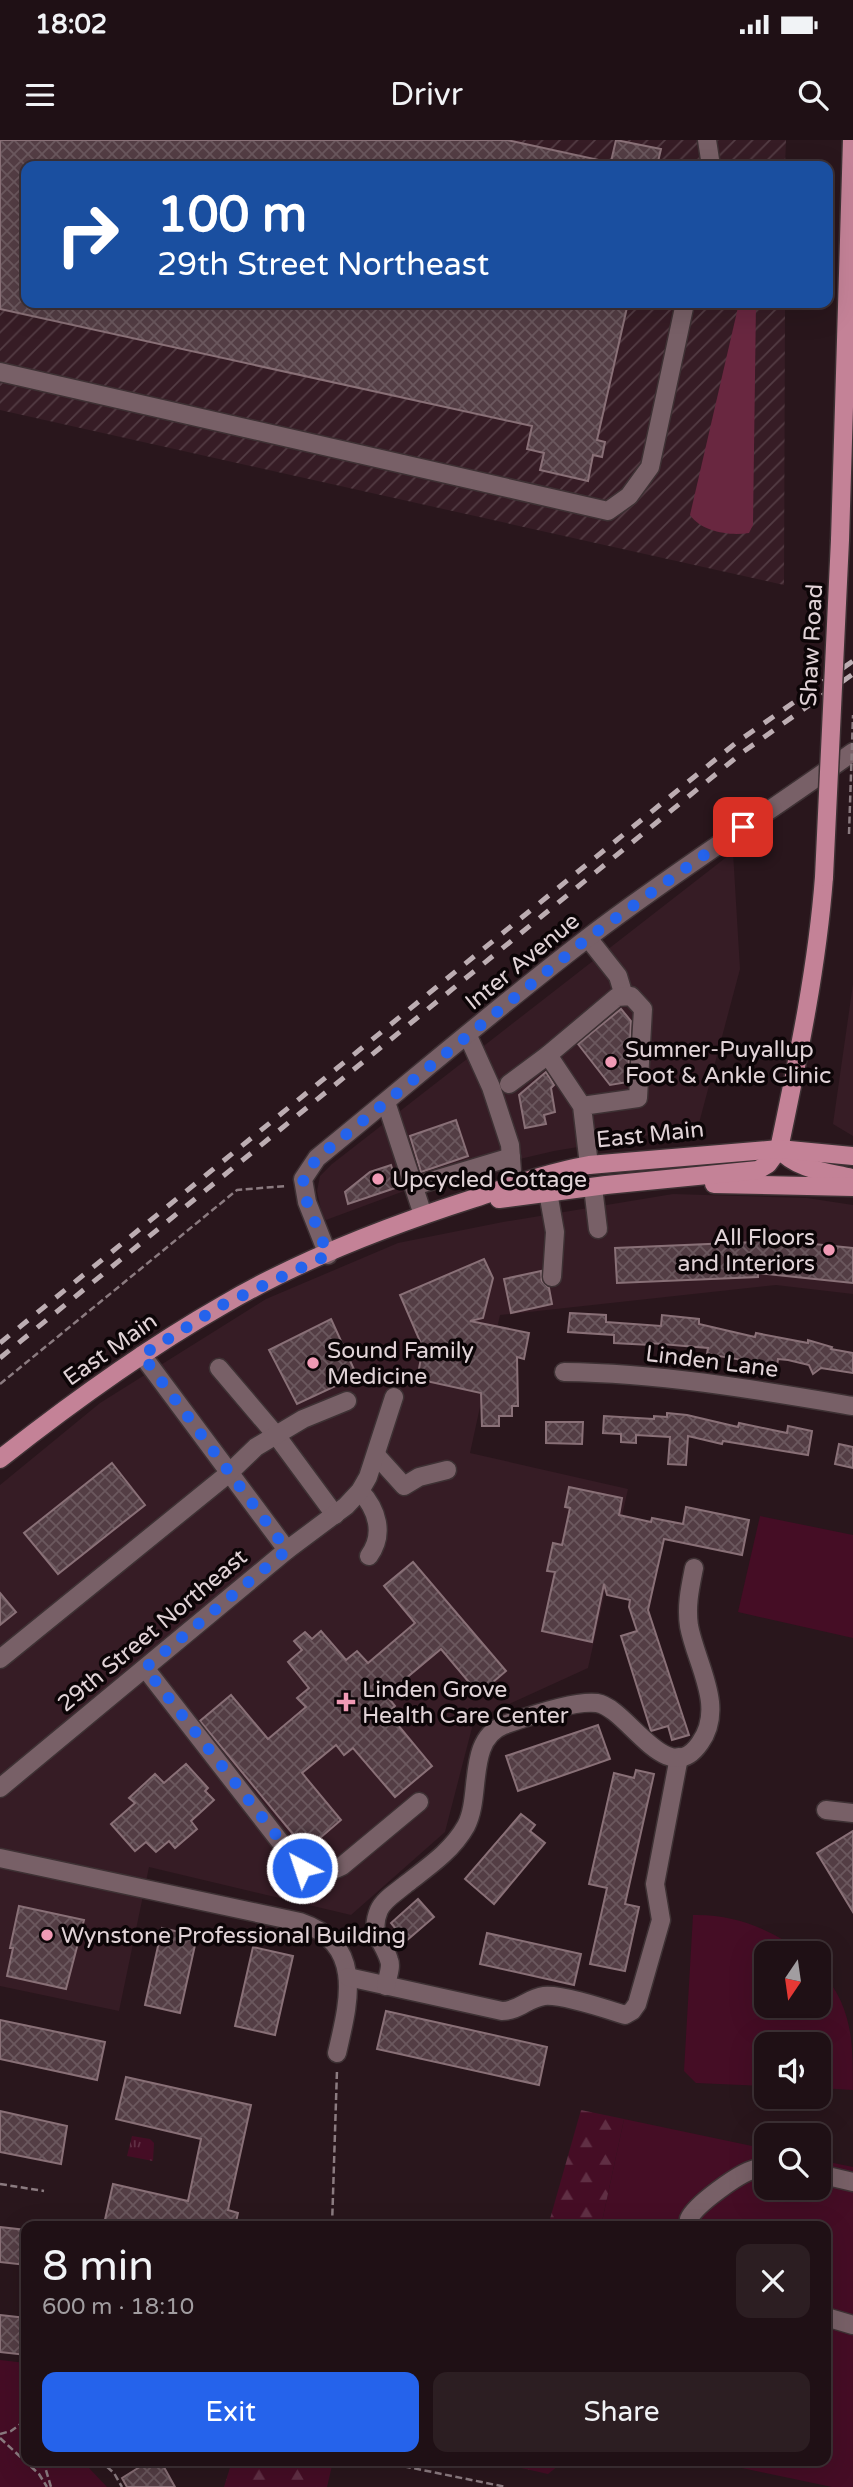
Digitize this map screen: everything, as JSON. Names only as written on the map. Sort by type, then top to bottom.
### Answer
[{"type":"main road","name":"Shaw Road","points":[[779,1149],[817,953],[824,877],[840,540],[852,140]]},
{"type":"main road","name":"East Main","points":[[0,1459],[142,1355],[224,1304],[328,1255],[423,1215],[561,1170],[589,1165],[779,1149],[853,1156]]},
{"type":"main road","name":"East Main","points":[[447,1207],[548,1192],[758,1170],[768,1164],[779,1149]]},
{"type":"main road","points":[[779,1149],[808,1168],[853,1178]]},
{"type":"main road","name":"East Main","points":[[599,1186],[684,1182],[853,1187]]},
{"type":"street","points":[[707,140],[710,161]]},
{"type":"street","points":[[0,372],[608,510],[629,496],[650,467],[684,308]]},
{"type":"street","name":"Inter Avenue","points":[[303,1184],[303,1179],[317,1158],[588,938],[719,842],[790,797],[853,752]]},
{"type":"street","points":[[588,938],[618,976],[624,996]]},
{"type":"street","points":[[509,1084],[617,997],[631,996],[643,1009],[638,1098],[582,1106]]},
{"type":"street","points":[[468,1036],[492,1087],[510,1145],[513,1186]]},
{"type":"street","points":[[548,1055],[582,1106],[589,1165]]},
{"type":"street","points":[[386,1102],[423,1215]]},
{"type":"street","points":[[414,1186],[511,1157]]},
{"type":"street","points":[[303,1184],[307,1202],[328,1255]]},
{"type":"street","points":[[598,1229],[599,1186]]},
{"type":"street","points":[[548,1192],[555,1232],[552,1277]]},
{"type":"street","points":[[142,1355],[287,1550]]},
{"type":"street","points":[[219,1368],[276,1435],[335,1515]]},
{"type":"street","name":"Linden Lane","points":[[564,1372],[771,1392],[853,1406]]},
{"type":"street","name":"29th Street Northeast","points":[[0,1788],[287,1550],[346,1506],[360,1491],[378,1449],[394,1397]]},
{"type":"street","points":[[0,1659],[229,1474],[256,1447],[303,1419],[347,1401]]},
{"type":"street","points":[[378,1449],[404,1486],[419,1476],[447,1470]]},
{"type":"street","points":[[360,1491],[373,1507],[377,1518],[376,1544],[369,1556]]},
{"type":"street","points":[[386,1986],[390,1963],[376,1937],[379,1910],[387,1900],[446,1852],[466,1825],[474,1802],[478,1763],[483,1747],[496,1730],[572,1704],[598,1704],[616,1712],[648,1746],[661,1754],[679,1757],[688,1755],[699,1745],[705,1736],[711,1714],[709,1697],[689,1627],[687,1602],[694,1568]]},
{"type":"street","points":[[145,1668],[292,1857],[307,1870],[321,1873],[338,1868],[419,1802]]},
{"type":"street","points":[[348,1977],[502,2011],[513,2010],[547,1996],[602,2007],[625,2015],[632,2011],[661,1920],[655,1884],[679,1757]]},
{"type":"street","points":[[826,1810],[853,1813]]},
{"type":"street","points":[[0,1858],[300,1922],[318,1929],[339,1951],[348,1977],[347,2007],[337,2053]]},
{"type":"street","points":[[690,2221],[692,2212],[699,2205],[740,2176],[754,2169]]},
{"type":"street","points":[[831,2177],[853,2182]]},
{"type":"street","points":[[831,2318],[853,2325]]},
{"type":"path","points":[[849,834],[853,715]]},
{"type":"path","points":[[0,1384],[237,1190],[303,1184]]},
{"type":"path","points":[[332,2221],[337,2053]]},
{"type":"path","points":[[0,2183],[44,2191]]},
{"type":"path","points":[[21,2423],[0,2436],[21,2456]]},
{"type":"path","points":[[31,2466],[49,2487]]},
{"type":"path","points":[[44,2466],[49,2487]]},
{"type":"path","points":[[106,2466],[114,2473],[122,2487]]},
{"type":"path","points":[[403,2466],[506,2487]]},
{"type":"shaded area","points":[[0,140],[786,140],[785,161],[21,161],[21,308],[785,308],[784,585],[0,410]]},
{"type":"shaded area","points":[[738,308],[756,308],[753,525],[749,533],[716,532],[701,525],[690,515]]},
{"type":"shaded area","points":[[733,852],[740,969],[698,1127],[554,1151],[442,1177],[326,1220],[322,1215],[317,1191],[320,1176],[332,1164]]},
{"type":"shaded area","points":[[853,984],[853,1136],[833,1124]]},
{"type":"shaded area","points":[[673,1194],[807,1198],[853,1205],[853,1294],[776,1285],[500,1315],[470,1453],[628,1489],[588,1668],[474,1720],[445,1832],[351,1915],[149,1867],[119,2011],[0,1986],[0,1485],[100,1403],[266,1299],[398,1243],[503,1222]]},
{"type":"green space","points":[[760,1516],[853,1535],[853,1638],[738,1612]]},
{"type":"green space","points":[[693,1915],[738,1920],[784,1941],[754,1941],[754,2018],[831,2018],[831,1985],[845,2011],[851,2040],[853,2090],[831,2089],[831,2032],[754,2032],[754,2085],[696,2083],[684,2071]]},
{"type":"green space","points":[[581,2110],[624,2119],[602,2221],[549,2221]]},
{"type":"green space","points":[[624,2119],[754,2146],[754,2200],[831,2200],[831,2162],[853,2167],[853,2487],[832,2487],[733,2466],[831,2466],[831,2221],[602,2221]]},
{"type":"green space","points":[[132,2136],[150,2139],[154,2143],[153,2161],[127,2156]]},
{"type":"green space","points":[[0,2360],[21,2362],[21,2466],[88,2466],[107,2487],[0,2487]]},
{"type":"green space","points":[[230,2466],[332,2466],[327,2487],[224,2487]]},
{"type":"green space","points":[[512,2466],[558,2466],[548,2474]]},
{"type":"building","points":[[0,140],[507,140],[599,160],[21,161],[21,308],[627,308],[597,440],[605,442],[602,457],[593,455],[588,481],[540,470],[544,453],[527,449],[532,426],[0,309]]},
{"type":"building","points":[[616,140],[661,149],[658,161],[611,161]]},
{"type":"building","name":"Sumner-Puyallup Foot & Ankle Clinic","points":[[621,1009],[631,1021],[628,1082],[610,1085],[578,1044]]},
{"type":"building","points":[[546,1072],[554,1085],[551,1088],[555,1112],[544,1115],[546,1124],[525,1128],[519,1095]]},
{"type":"building","points":[[456,1120],[468,1156],[421,1172],[410,1136]]},
{"type":"building","name":"Upcycled Cottage","points":[[391,1165],[398,1187],[348,1204],[345,1192],[370,1172]]},
{"type":"building","points":[[755,1235],[785,1238],[784,1241],[853,1248],[853,1283],[758,1273],[758,1277],[617,1283],[615,1248],[755,1242]]},
{"type":"building","points":[[484,1259],[493,1278],[483,1318],[470,1321],[529,1333],[524,1359],[517,1357],[518,1406],[512,1406],[512,1416],[499,1416],[499,1426],[482,1426],[481,1393],[417,1379],[423,1348],[400,1295]]},
{"type":"building","points":[[541,1271],[542,1281],[549,1288],[552,1304],[511,1313],[504,1279]]},
{"type":"building","points":[[570,1313],[606,1315],[606,1322],[661,1326],[662,1315],[699,1319],[699,1324],[755,1337],[756,1333],[808,1343],[808,1340],[832,1347],[831,1349],[853,1353],[853,1373],[821,1368],[813,1374],[809,1365],[778,1359],[777,1366],[707,1354],[708,1348],[614,1343],[614,1335],[568,1332]]},
{"type":"building","name":"Sound Family Medicine","points":[[331,1319],[357,1376],[297,1404],[269,1350]]},
{"type":"building","points":[[667,1413],[738,1427],[739,1423],[787,1433],[788,1426],[812,1431],[808,1455],[723,1441],[722,1444],[688,1436],[686,1465],[668,1464],[670,1437],[636,1435],[636,1443],[621,1442],[621,1434],[603,1433],[604,1416],[654,1419],[654,1416],[667,1417]]},
{"type":"building","points":[[546,1422],[583,1422],[582,1444],[546,1443]]},
{"type":"building","points":[[839,1444],[853,1447],[853,1468],[835,1464]]},
{"type":"building","points":[[112,1463],[145,1505],[58,1574],[24,1533]]},
{"type":"building","points":[[569,1487],[622,1498],[619,1515],[651,1522],[652,1518],[683,1524],[686,1507],[749,1520],[742,1555],[664,1539],[648,1610],[689,1735],[672,1740],[668,1726],[651,1731],[621,1636],[637,1631],[629,1607],[630,1600],[607,1595],[604,1584],[592,1642],[542,1631],[555,1572],[547,1571],[553,1543],[562,1545],[570,1508],[565,1507]]},
{"type":"building","name":"Linden Grove Health Care Center","points":[[413,1562],[506,1671],[479,1694],[441,1649],[386,1695],[395,1706],[388,1713],[432,1766],[395,1797],[353,1748],[344,1755],[336,1745],[302,1773],[341,1820],[306,1850],[200,1721],[231,1695],[268,1739],[306,1707],[297,1698],[309,1688],[288,1662],[302,1650],[294,1641],[305,1632],[312,1639],[321,1631],[346,1660],[357,1651],[368,1663],[415,1623],[384,1586]]},
{"type":"building","points":[[0,1593],[16,1612],[0,1625]]},
{"type":"building","points":[[598,1725],[610,1759],[518,1791],[506,1756]]},
{"type":"building","points":[[186,1764],[208,1788],[205,1791],[214,1800],[191,1821],[197,1829],[175,1848],[169,1841],[156,1852],[146,1842],[135,1851],[111,1824],[135,1803],[129,1798],[155,1774],[164,1783]]},
{"type":"building","points":[[636,1770],[654,1774],[625,1904],[639,1907],[625,1971],[590,1964],[607,1888],[589,1884],[614,1773],[634,1778]]},
{"type":"building","points":[[521,1814],[535,1825],[530,1831],[545,1843],[494,1904],[465,1879]]},
{"type":"building","points":[[853,1831],[853,1912],[817,1853]]},
{"type":"building","points":[[418,1899],[434,1917],[406,1941],[391,1923]]},
{"type":"building","name":"Wynstone Professional Building","points":[[19,1906],[84,1920],[66,1989],[7,1976]]},
{"type":"building","points":[[162,1928],[197,1936],[180,2013],[145,2005]]},
{"type":"building","points":[[487,1933],[581,1954],[574,1985],[480,1964]]},
{"type":"building","points":[[253,1947],[293,1956],[275,2035],[235,2026]]},
{"type":"building","points":[[386,2011],[547,2047],[539,2085],[377,2049]]},
{"type":"building","points":[[0,2020],[105,2042],[97,2080],[0,2059]]},
{"type":"building","points":[[126,2077],[251,2105],[228,2210],[238,2213],[236,2221],[105,2221],[113,2184],[188,2201],[201,2139],[116,2119]]},
{"type":"building","points":[[0,2111],[67,2126],[61,2164],[0,2152]]},
{"type":"building","points":[[0,2227],[21,2229],[21,2264],[0,2262]]},
{"type":"building","points":[[0,2315],[21,2317],[21,2354],[0,2352]]},
{"type":"building","points":[[141,2466],[163,2466],[175,2487],[127,2487],[122,2478]]},
{"type":"railway","points":[[0,1343],[737,742],[853,661]]},
{"type":"railway","points":[[0,1358],[743,752],[853,674]]},
{"type":"place","name":"Sumner-Puyallup Foot & Ankle Clinic","points":[[611,1062]]},
{"type":"place","name":"Upcycled Cottage","points":[[378,1179]]},
{"type":"place","name":"All Floors and Interiors","points":[[829,1250]]},
{"type":"place","name":"Sound Family Medicine","points":[[313,1363]]},
{"type":"place","name":"Linden Grove Health Care Center","points":[[346,1702]]},
{"type":"place","name":"Wynstone Professional Building","points":[[47,1935]]},
{"type":"route","points":[[302,1868],[145,1668],[287,1550],[142,1355],[224,1304],[269,1280],[328,1255],[307,1202],[303,1179],[317,1158],[588,938],[743,827]]}]
